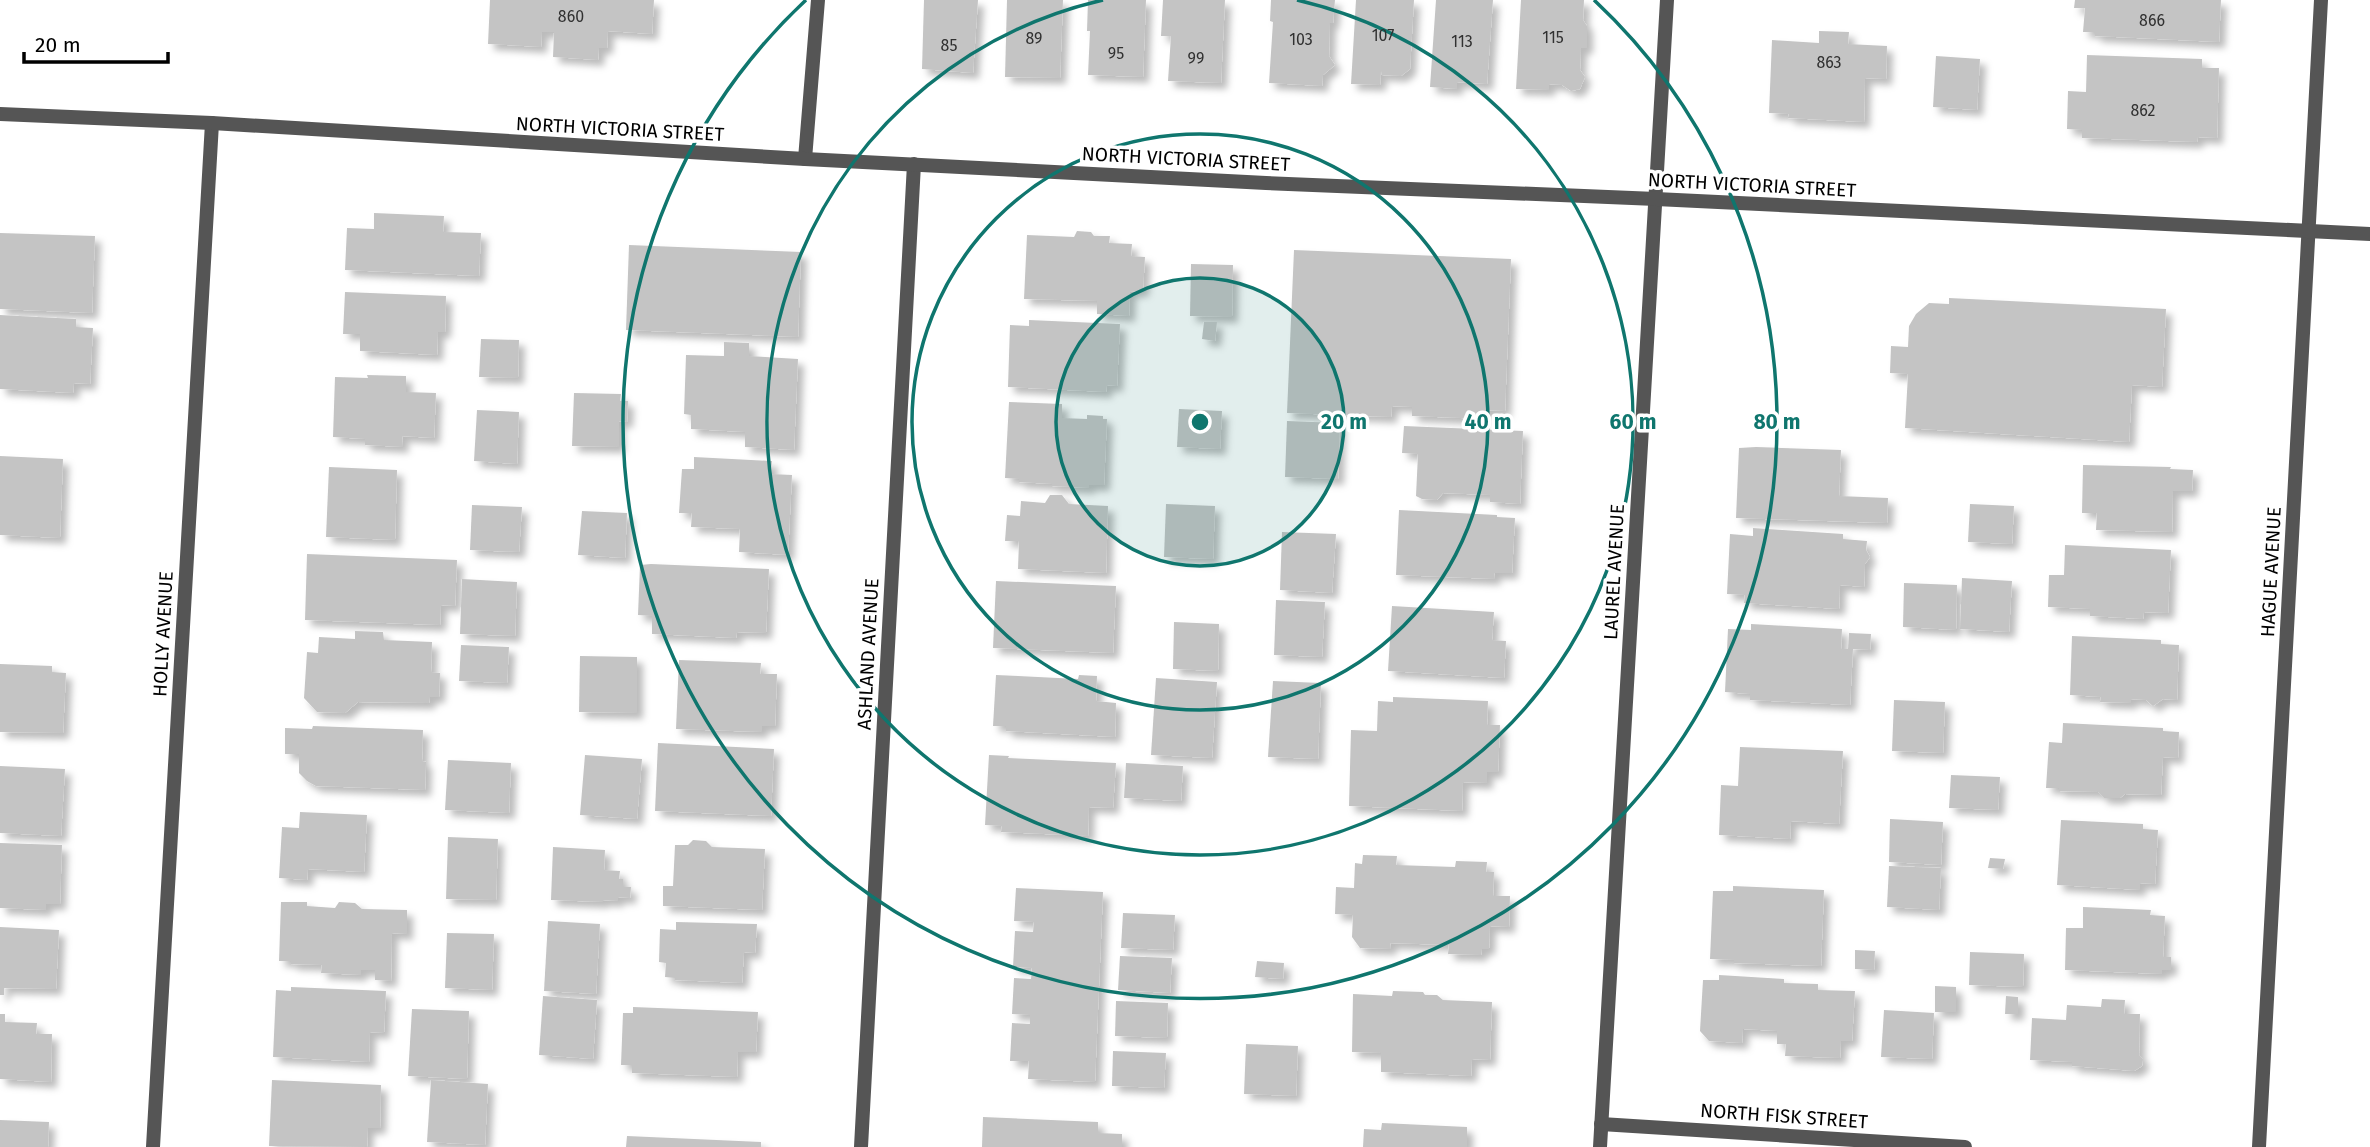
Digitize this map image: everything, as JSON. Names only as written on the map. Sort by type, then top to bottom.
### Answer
[{"type":"street","points":[[805,159],[818,0]]},
{"type":"street","name":"LAUREL AVENUE","points":[[1600,1147],[1667,0]]},
{"type":"street","name":"HAGUE AVENUE","points":[[2259,1147],[2321,0]]},
{"type":"street","name":"NORTH VICTORIA STREET","points":[[0,114],[212,123],[805,159],[1266,183],[2370,234]]},
{"type":"street","name":"HOLLY AVENUE","points":[[153,1147],[212,123]]},
{"type":"street","name":"ASHLAND AVENUE","points":[[862,1147],[914,164]]},
{"type":"street","name":"NORTH FISK STREET","points":[[1601,1124],[1965,1147]]},
{"type":"building","points":[[490,0],[654,0],[652,34],[608,31],[607,48],[599,48],[598,60],[553,57],[554,32],[542,32],[541,47],[488,44]]},
{"type":"building","points":[[924,0],[978,0],[973,73],[922,69]]},
{"type":"building","points":[[1007,0],[1063,0],[1060,78],[1005,77]]},
{"type":"building","points":[[1088,0],[1146,0],[1143,77],[1088,75]]},
{"type":"building","points":[[1163,0],[1225,0],[1221,83],[1168,81],[1171,36],[1161,36]]},
{"type":"building","points":[[1271,0],[1335,0],[1333,23],[1330,23],[1329,56],[1335,65],[1323,75],[1322,86],[1269,83],[1273,22],[1270,21]]},
{"type":"building","points":[[1356,0],[1414,0],[1410,69],[1401,76],[1382,75],[1381,71],[1380,85],[1351,84]]},
{"type":"building","points":[[1436,0],[1493,0],[1487,84],[1457,82],[1457,89],[1430,87]]},
{"type":"building","points":[[1521,0],[1584,0],[1583,20],[1587,26],[1587,48],[1581,48],[1580,70],[1585,77],[1580,89],[1571,91],[1562,85],[1549,84],[1549,90],[1516,89]]},
{"type":"building","points":[[2075,0],[2221,0],[2219,42],[2095,36],[2095,32],[2083,32],[2085,8],[2074,8]]},
{"type":"building","points":[[1819,31],[1849,32],[1848,44],[1887,46],[1886,79],[1865,78],[1864,122],[1788,118],[1789,114],[1769,113],[1772,40],[1819,43]]},
{"type":"building","points":[[2087,55],[2202,59],[2202,68],[2219,68],[2217,138],[2198,137],[2197,142],[2082,138],[2082,130],[2067,129],[2068,91],[2086,92]]},
{"type":"building","points":[[1936,56],[1980,59],[1977,110],[1933,107]]},
{"type":"building","points":[[374,213],[444,216],[443,232],[481,233],[479,276],[345,270],[347,228],[374,229]]},
{"type":"building","points":[[1077,231],[1091,232],[1094,236],[1110,236],[1109,243],[1132,244],[1131,256],[1145,257],[1143,290],[1130,292],[1129,316],[1097,314],[1097,301],[1024,299],[1027,235],[1074,237]]},
{"type":"building","points":[[0,233],[95,236],[92,313],[0,309]]},
{"type":"building","points":[[629,245],[801,252],[798,337],[626,330]]},
{"type":"building","points":[[1294,250],[1511,259],[1505,411],[1487,410],[1486,419],[1412,416],[1412,407],[1392,406],[1391,417],[1287,413]]},
{"type":"building","points":[[1191,264],[1233,265],[1232,317],[1190,316]]},
{"type":"building","points":[[345,292],[446,296],[445,332],[438,332],[437,355],[360,351],[360,334],[343,334]]},
{"type":"building","points":[[1949,298],[2166,309],[2162,387],[2132,385],[2129,442],[1905,428],[1908,374],[1890,373],[1891,346],[1908,347],[1909,326],[1916,314],[1929,303],[1949,304]]},
{"type":"building","points":[[0,315],[76,319],[76,327],[93,328],[90,384],[74,383],[73,393],[0,389]]},
{"type":"building","points":[[1029,320],[1120,324],[1117,386],[1107,385],[1106,392],[1008,387],[1010,325],[1029,326]]},
{"type":"building","points":[[1204,322],[1217,322],[1215,341],[1202,339]]},
{"type":"building","points":[[481,339],[519,340],[518,378],[479,377]]},
{"type":"building","points":[[724,342],[749,343],[749,356],[798,359],[794,450],[745,447],[745,432],[691,429],[691,415],[684,414],[686,355],[724,356]]},
{"type":"building","points":[[367,375],[406,376],[406,392],[436,393],[434,438],[402,436],[403,447],[365,445],[365,439],[333,437],[335,377],[368,378]]},
{"type":"building","points":[[574,393],[621,394],[620,401],[628,401],[627,422],[619,421],[619,447],[572,446]]},
{"type":"building","points":[[1009,402],[1062,404],[1062,418],[1087,419],[1087,415],[1103,416],[1103,419],[1107,419],[1104,485],[1089,485],[1089,488],[1052,486],[1005,478]]},
{"type":"building","points":[[1179,409],[1222,411],[1220,449],[1177,447]]},
{"type":"building","points":[[477,410],[519,412],[517,464],[474,461]]},
{"type":"building","points":[[1287,421],[1340,423],[1338,479],[1285,477]]},
{"type":"building","points":[[1404,426],[1523,431],[1520,504],[1490,502],[1490,495],[1443,493],[1437,500],[1416,496],[1418,454],[1402,453]]},
{"type":"building","points":[[1739,448],[1841,450],[1839,496],[1888,498],[1887,523],[1736,518]]},
{"type":"building","points":[[0,456],[63,459],[60,538],[0,535]]},
{"type":"building","points":[[694,457],[772,461],[771,474],[792,475],[788,555],[739,552],[740,529],[691,527],[692,513],[679,513],[682,469],[694,469]]},
{"type":"building","points":[[2083,465],[2193,470],[2192,491],[2173,491],[2172,532],[2096,530],[2097,513],[2082,513]]},
{"type":"building","points":[[329,467],[397,470],[395,540],[326,537]]},
{"type":"building","points":[[1050,495],[1062,495],[1069,504],[1108,506],[1106,573],[1018,569],[1019,541],[1005,541],[1007,515],[1020,516],[1021,501],[1045,503]]},
{"type":"building","points":[[1166,504],[1215,506],[1213,559],[1164,557]]},
{"type":"building","points":[[1970,504],[2014,506],[2012,544],[1968,542]]},
{"type":"building","points":[[472,505],[522,507],[519,552],[470,550]]},
{"type":"building","points":[[1399,510],[1515,518],[1512,573],[1494,573],[1495,579],[1396,575]]},
{"type":"building","points":[[582,511],[627,513],[625,558],[578,555]]},
{"type":"building","points":[[1753,528],[1843,534],[1843,539],[1867,541],[1866,550],[1870,557],[1865,564],[1864,587],[1840,585],[1839,609],[1744,603],[1745,595],[1727,594],[1730,534],[1753,536]]},
{"type":"building","points":[[1282,532],[1336,534],[1332,593],[1280,590]]},
{"type":"building","points":[[2065,545],[2171,550],[2168,613],[2144,612],[2143,619],[2090,616],[2090,609],[2048,607],[2049,575],[2064,575]]},
{"type":"building","points":[[307,554],[457,560],[455,606],[441,605],[440,625],[305,620]]},
{"type":"building","points":[[640,565],[769,569],[766,633],[737,632],[736,638],[652,634],[652,616],[638,615]]},
{"type":"building","points":[[1962,578],[2012,581],[2009,632],[1960,629]]},
{"type":"building","points":[[462,579],[517,582],[515,636],[460,634]]},
{"type":"building","points":[[996,581],[1116,586],[1113,653],[993,648]]},
{"type":"building","points":[[1904,583],[1957,585],[1956,630],[1903,627]]},
{"type":"building","points":[[1276,600],[1325,602],[1322,657],[1274,655]]},
{"type":"building","points":[[1392,606],[1494,612],[1492,640],[1506,641],[1504,678],[1388,671]]},
{"type":"building","points":[[1174,622],[1219,624],[1218,671],[1173,669]]},
{"type":"building","points":[[1751,624],[1842,629],[1841,649],[1848,649],[1849,633],[1871,634],[1870,650],[1853,649],[1850,705],[1750,700],[1750,694],[1725,692],[1728,629],[1751,630]]},
{"type":"building","points":[[355,631],[383,632],[384,640],[432,642],[431,672],[440,673],[439,697],[430,697],[429,703],[358,702],[345,713],[317,712],[304,698],[307,652],[318,653],[319,637],[355,639]]},
{"type":"building","points":[[2072,636],[2161,640],[2161,644],[2179,645],[2177,700],[2163,699],[2153,706],[2146,700],[2131,699],[2131,703],[2100,702],[2101,697],[2070,695]]},
{"type":"building","points":[[461,645],[509,647],[507,683],[459,681]]},
{"type":"building","points":[[580,656],[637,657],[637,713],[579,712]]},
{"type":"building","points":[[679,660],[761,663],[760,674],[777,674],[775,726],[762,726],[762,732],[676,729]]},
{"type":"building","points":[[0,664],[52,666],[52,672],[66,673],[63,733],[0,732]]},
{"type":"building","points":[[996,675],[1078,679],[1079,675],[1097,676],[1096,701],[1116,703],[1115,737],[1006,731],[1006,726],[993,726]]},
{"type":"building","points":[[1156,678],[1217,682],[1212,758],[1151,755]]},
{"type":"building","points":[[1273,681],[1321,683],[1318,759],[1268,757]]},
{"type":"building","points":[[1393,697],[1488,701],[1487,725],[1500,725],[1498,772],[1487,772],[1487,783],[1463,782],[1462,811],[1349,806],[1351,730],[1377,731],[1378,701],[1393,702]]},
{"type":"building","points":[[1894,700],[1945,702],[1943,753],[1892,751]]},
{"type":"building","points":[[2063,723],[2163,728],[2163,731],[2179,732],[2178,758],[2163,757],[2161,795],[2125,794],[2120,798],[2104,798],[2098,792],[2046,788],[2049,742],[2062,743]]},
{"type":"building","points":[[313,726],[423,730],[425,790],[316,786],[307,781],[299,773],[299,754],[285,754],[285,728],[312,729]]},
{"type":"building","points":[[658,743],[774,749],[771,816],[655,811]]},
{"type":"building","points":[[1740,747],[1843,751],[1839,824],[1791,821],[1790,839],[1719,835],[1721,785],[1738,786]]},
{"type":"building","points":[[585,755],[642,759],[637,819],[580,815]]},
{"type":"building","points":[[989,755],[1116,763],[1113,808],[1089,807],[1088,836],[1001,832],[1002,826],[985,825]]},
{"type":"building","points":[[448,760],[511,763],[509,813],[445,810]]},
{"type":"building","points":[[1126,763],[1183,766],[1181,801],[1124,798]]},
{"type":"building","points":[[0,766],[65,769],[61,836],[0,833]]},
{"type":"building","points":[[1951,775],[2000,777],[1998,810],[1949,808]]},
{"type":"building","points":[[300,812],[367,815],[364,872],[308,869],[307,880],[279,878],[282,827],[299,828]]},
{"type":"building","points":[[1890,819],[1943,822],[1941,865],[1889,862]]},
{"type":"building","points":[[2061,820],[2143,824],[2143,829],[2158,830],[2155,884],[2140,883],[2140,890],[2057,885]]},
{"type":"building","points":[[448,837],[498,839],[496,900],[446,899]]},
{"type":"building","points":[[693,840],[706,841],[712,847],[765,849],[762,910],[663,906],[663,886],[673,886],[675,845],[688,845]]},
{"type":"building","points":[[0,843],[62,845],[60,904],[46,904],[46,910],[0,908]]},
{"type":"building","points":[[553,847],[605,850],[604,870],[620,871],[619,879],[623,879],[623,887],[631,887],[630,898],[618,897],[618,901],[603,902],[551,900]]},
{"type":"building","points":[[1363,855],[1397,856],[1396,865],[1455,867],[1456,861],[1487,862],[1486,872],[1494,872],[1493,896],[1510,896],[1509,927],[1490,926],[1489,949],[1482,949],[1481,955],[1448,954],[1449,945],[1390,943],[1391,949],[1360,948],[1352,937],[1353,915],[1335,914],[1336,887],[1354,888],[1355,863],[1362,864]]},
{"type":"building","points":[[1990,858],[2005,859],[2003,869],[1988,868]]},
{"type":"building","points":[[1889,866],[1941,868],[1939,910],[1887,907]]},
{"type":"building","points":[[1733,886],[1824,890],[1821,966],[1734,963],[1734,960],[1710,959],[1713,891],[1733,891]]},
{"type":"building","points":[[1016,888],[1103,892],[1095,1082],[1028,1079],[1029,1061],[1010,1061],[1012,1023],[1030,1024],[1030,1015],[1012,1014],[1014,978],[1031,979],[1032,968],[1013,967],[1015,931],[1033,932],[1034,922],[1014,921]]},
{"type":"building","points":[[281,902],[307,902],[307,906],[335,908],[339,902],[355,903],[362,909],[407,910],[407,934],[392,933],[391,981],[375,980],[375,970],[361,970],[361,975],[321,973],[322,965],[279,961]]},
{"type":"building","points":[[2083,907],[2151,910],[2150,915],[2165,916],[2163,957],[2171,957],[2171,970],[2162,970],[2162,974],[2065,970],[2066,928],[2083,928]]},
{"type":"building","points":[[1123,913],[1175,915],[1173,950],[1121,948]]},
{"type":"building","points":[[548,921],[600,924],[596,994],[544,991]]},
{"type":"building","points":[[676,922],[757,924],[755,953],[744,952],[742,983],[675,980],[665,977],[666,963],[659,962],[660,929],[676,930]]},
{"type":"building","points":[[0,927],[59,930],[56,989],[4,988],[4,995],[0,995]]},
{"type":"building","points":[[447,933],[494,934],[492,990],[445,988]]},
{"type":"building","points":[[1855,950],[1875,951],[1874,970],[1855,969]]},
{"type":"building","points":[[1970,952],[2024,954],[2023,987],[1969,985]]},
{"type":"building","points":[[1120,956],[1172,958],[1170,993],[1118,990]]},
{"type":"building","points":[[1257,961],[1284,963],[1283,979],[1255,977]]},
{"type":"building","points":[[1719,975],[1784,979],[1784,983],[1818,984],[1818,990],[1855,991],[1852,1041],[1841,1041],[1840,1058],[1785,1056],[1786,1044],[1777,1044],[1777,1031],[1743,1029],[1742,1043],[1709,1041],[1700,1031],[1703,980],[1719,980]]},
{"type":"building","points":[[1935,986],[1956,987],[1956,1012],[1935,1012]]},
{"type":"building","points":[[291,987],[386,991],[384,1033],[370,1032],[369,1062],[273,1057],[276,990],[291,991]]},
{"type":"building","points":[[1393,991],[1423,992],[1425,995],[1437,995],[1443,1000],[1492,1002],[1490,1060],[1472,1059],[1471,1076],[1381,1072],[1381,1053],[1352,1052],[1353,994],[1392,996]]},
{"type":"building","points":[[543,996],[597,1000],[593,1059],[539,1055]]},
{"type":"building","points":[[2006,996],[2018,997],[2018,1014],[2005,1014]]},
{"type":"building","points":[[2102,999],[2125,1000],[2124,1014],[2140,1014],[2139,1055],[2143,1059],[2142,1066],[2134,1071],[2072,1066],[2072,1062],[2030,1060],[2032,1018],[2066,1020],[2067,1005],[2101,1007]]},
{"type":"building","points":[[1116,1001],[1168,1003],[1167,1038],[1115,1036]]},
{"type":"building","points":[[633,1007],[758,1012],[756,1052],[738,1052],[737,1077],[632,1073],[632,1065],[621,1065],[623,1013],[633,1013]]},
{"type":"building","points":[[412,1009],[469,1011],[467,1079],[408,1076]]},
{"type":"building","points":[[1884,1010],[1934,1013],[1932,1059],[1881,1057]]},
{"type":"building","points":[[0,1014],[5,1014],[5,1022],[37,1023],[36,1034],[52,1034],[51,1082],[0,1079]]},
{"type":"building","points":[[1246,1044],[1298,1046],[1296,1096],[1244,1094]]},
{"type":"building","points":[[1113,1051],[1166,1053],[1164,1088],[1112,1086]]},
{"type":"building","points":[[272,1080],[381,1085],[380,1128],[368,1128],[367,1147],[269,1146]]},
{"type":"building","points":[[431,1080],[488,1084],[485,1145],[427,1142]]},
{"type":"building","points":[[983,1117],[1098,1122],[1098,1133],[1122,1134],[1122,1147],[982,1147]]},
{"type":"building","points":[[0,1120],[49,1122],[48,1147],[0,1147]]},
{"type":"building","points":[[1382,1123],[1467,1127],[1467,1147],[1363,1147],[1364,1129],[1381,1130]]},
{"type":"building","points":[[627,1136],[761,1142],[761,1147],[626,1147]]}]
